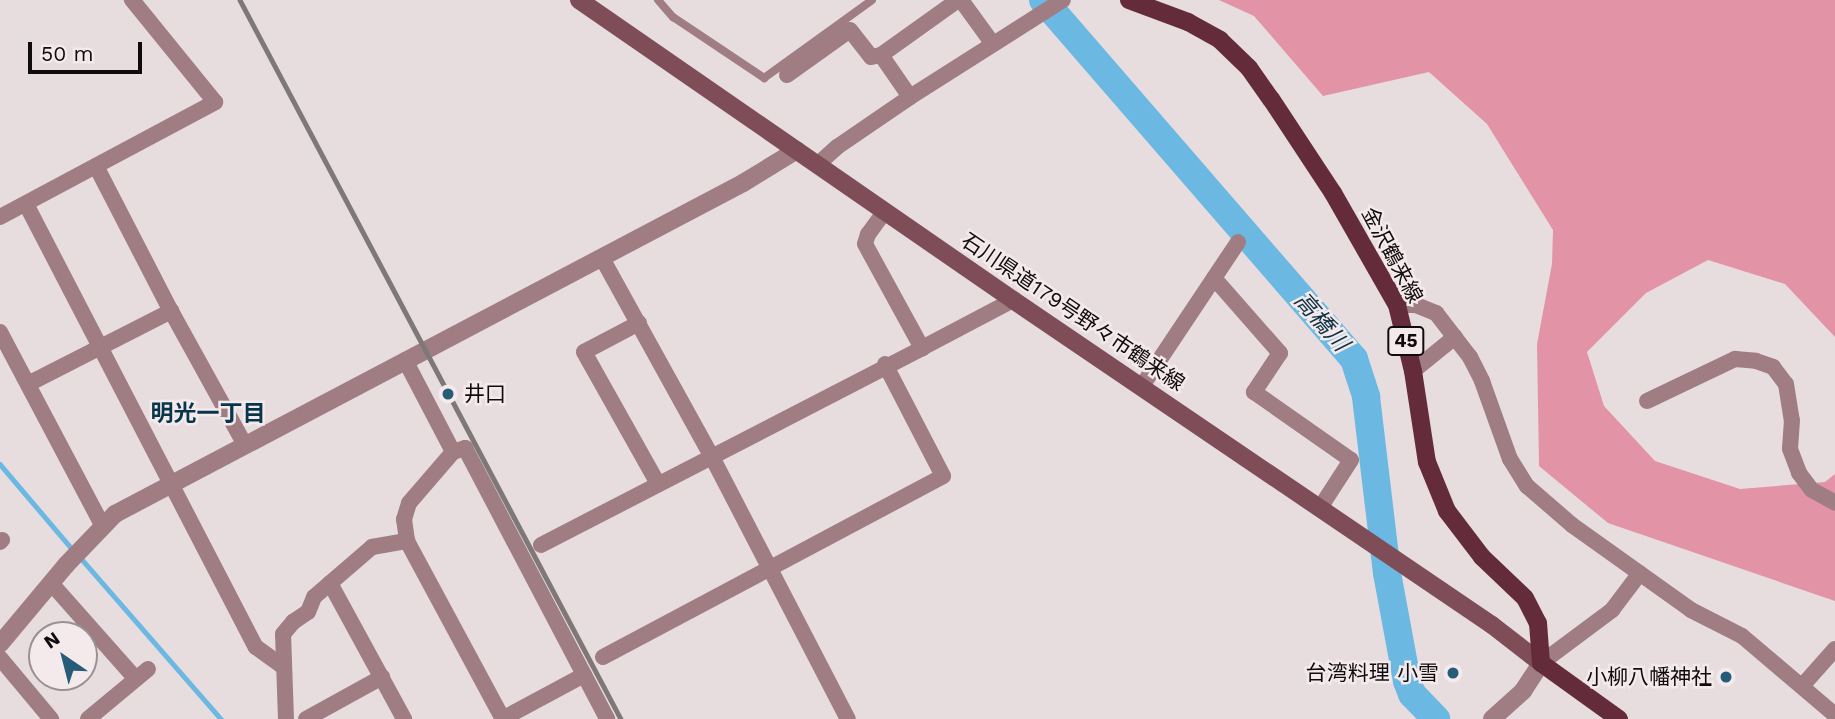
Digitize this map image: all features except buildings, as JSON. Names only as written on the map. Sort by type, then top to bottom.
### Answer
[{"type":"main road","name":"石川県道179号野々市鶴来線","points":[[579,0],[1013,300],[1492,625],[1541,663]]},
{"type":"main road","name":"金沢鶴来線","points":[[1129,0],[1188,22],[1220,40],[1249,68],[1333,193],[1397,306],[1413,371],[1427,462],[1447,511],[1482,557],[1525,598],[1538,623],[1541,663]]},
{"type":"main road","points":[[1541,663],[1619,719]]},
{"type":"street","points":[[0,217],[215,102],[132,0]]},
{"type":"street","points":[[787,75],[850,30],[871,57],[881,55],[957,0],[993,44]]},
{"type":"street","points":[[817,165],[837,147],[910,97],[1054,6]]},
{"type":"street","points":[[881,55],[910,97]]},
{"type":"street","points":[[0,644],[76,553],[115,514],[743,183],[797,150]]},
{"type":"street","points":[[96,166],[171,311],[245,445]]},
{"type":"street","points":[[26,204],[256,647],[284,667]]},
{"type":"street","points":[[886,211],[868,234],[865,244],[922,348]]},
{"type":"street","points":[[1142,386],[1238,242]]},
{"type":"street","points":[[602,258],[712,457],[848,719]]},
{"type":"street","points":[[1214,278],[1280,353],[1254,392],[1351,460],[1320,508]]},
{"type":"street","points":[[541,545],[1013,300]]},
{"type":"street","points":[[1397,306],[1416,305],[1436,313],[1455,337],[1482,381],[1497,431],[1527,486],[1572,525],[1691,610],[1742,636],[1835,715]]},
{"type":"street","points":[[28,384],[171,311]]},
{"type":"street","points":[[639,324],[584,352],[658,484]]},
{"type":"street","points":[[0,332],[5,353],[28,384],[102,525]]},
{"type":"street","points":[[1413,371],[1455,337]]},
{"type":"street","points":[[1647,401],[1735,359],[1756,361],[1773,367],[1786,384],[1792,421],[1790,449],[1799,473],[1812,490],[1835,503]]},
{"type":"street","points":[[405,360],[453,452]]},
{"type":"street","points":[[603,657],[943,475],[885,365]]},
{"type":"street","points":[[584,675],[503,719],[407,541],[404,519],[409,503],[453,452],[465,448],[584,675],[607,719]]},
{"type":"street","points":[[286,719],[283,634],[307,612],[314,597],[372,547],[407,541]]},
{"type":"street","points":[[1492,719],[1523,691],[1541,663],[1612,610],[1640,573]]},
{"type":"street","points":[[51,583],[142,674],[88,719]]},
{"type":"street","points":[[330,583],[404,719]]},
{"type":"street","points":[[1802,685],[1835,649]]},
{"type":"street","points":[[0,659],[51,719]]},
{"type":"street","points":[[306,719],[382,677]]},
{"type":"lane","points":[[658,0],[673,17],[764,78],[872,0]]},
{"type":"shaded area","points":[[1219,0],[1835,0],[1835,337],[1785,284],[1708,260],[1646,293],[1587,352],[1604,406],[1655,461],[1740,489],[1825,482],[1835,474],[1835,601],[1608,523],[1539,466],[1537,344],[1552,264],[1553,230],[1487,124],[1429,72],[1323,96],[1254,16]]},
{"type":"waterway","name":"高橋川","points":[[1043,0],[1354,359],[1366,397],[1387,573],[1407,681],[1412,694],[1436,719]]},
{"type":"waterway","points":[[0,464],[73,550]]},
{"type":"waterway","points":[[79,556],[221,719]]},
{"type":"railway","points":[[240,0],[621,719]]},
{"type":"place","name":"井口","points":[[448,394]]},
{"type":"place","name":"台湾料理 小雪","points":[[1453,673]]},
{"type":"place","name":"小柳八幡神社","points":[[1726,677]]},
{"type":"district","name":"明光一丁目","points":[[208,414]]}]
